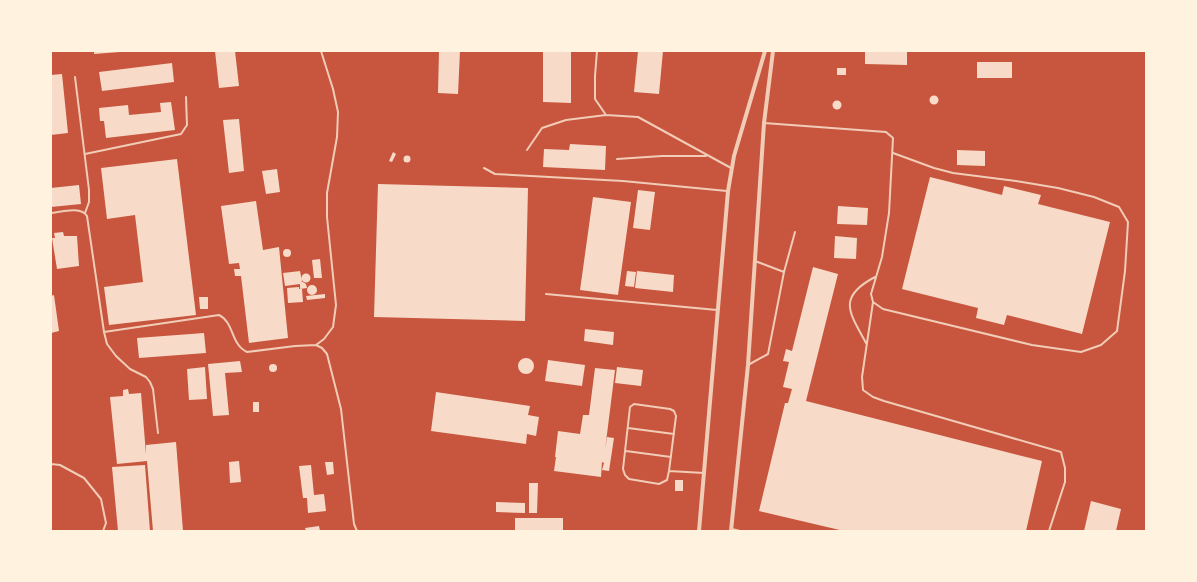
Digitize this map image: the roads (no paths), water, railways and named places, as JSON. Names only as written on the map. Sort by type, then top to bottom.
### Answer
[{"type":"street","points":[[699,531],[728,191],[734,156],[765,51]]},
{"type":"street","points":[[731,530],[748,366],[764,123],[773,51]]},
{"type":"lane","points":[[316,345],[324,339],[333,327],[336,305],[327,217],[327,192],[337,137],[338,112],[333,89],[320,51]]},
{"type":"lane","points":[[598,51],[595,76],[595,99],[606,115]]},
{"type":"lane","points":[[75,77],[89,190],[85,213],[87,216],[104,332],[107,344],[116,356],[130,369],[146,377],[150,382],[153,389],[158,432]]},
{"type":"lane","points":[[85,154],[181,134],[187,125],[186,97]]},
{"type":"lane","points":[[527,150],[542,128],[566,120],[606,115],[638,117],[732,169]]},
{"type":"lane","points":[[764,123],[886,132],[893,138],[889,213],[882,257],[871,294],[873,302],[862,377],[863,390],[873,397],[1061,452],[1065,468],[1065,482],[1049,531]]},
{"type":"lane","points":[[873,302],[883,309],[1032,345],[1081,352],[1101,344],[1117,331],[1125,271],[1128,222],[1119,207],[1094,197],[1058,188],[940,170],[893,154]]},
{"type":"lane","points":[[618,159],[662,156],[708,156]]},
{"type":"lane","points":[[484,168],[496,174],[623,181],[728,191]]},
{"type":"lane","points":[[51,213],[79,211],[85,213]]},
{"type":"lane","points":[[748,366],[768,354],[784,272],[795,232]]},
{"type":"lane","points":[[755,261],[784,272]]},
{"type":"lane","points":[[867,344],[851,314],[850,302],[852,295],[862,284],[876,276]]},
{"type":"lane","points":[[546,294],[717,310]]},
{"type":"lane","points":[[104,332],[219,315],[226,321],[241,350],[247,352],[295,346],[316,345],[322,348],[327,354],[340,402],[354,524],[357,531]]},
{"type":"lane","points":[[634,404],[670,409],[676,416],[674,434],[667,480],[660,484],[629,479],[624,475],[623,469],[630,407],[634,404]]},
{"type":"lane","points":[[628,428],[674,434]]},
{"type":"lane","points":[[626,451],[671,457]]},
{"type":"lane","points":[[51,464],[60,465],[84,478],[101,499],[106,524],[103,531]]},
{"type":"lane","points":[[669,472],[704,473]]},
{"type":"lane","points":[[731,530],[740,531]]}]
